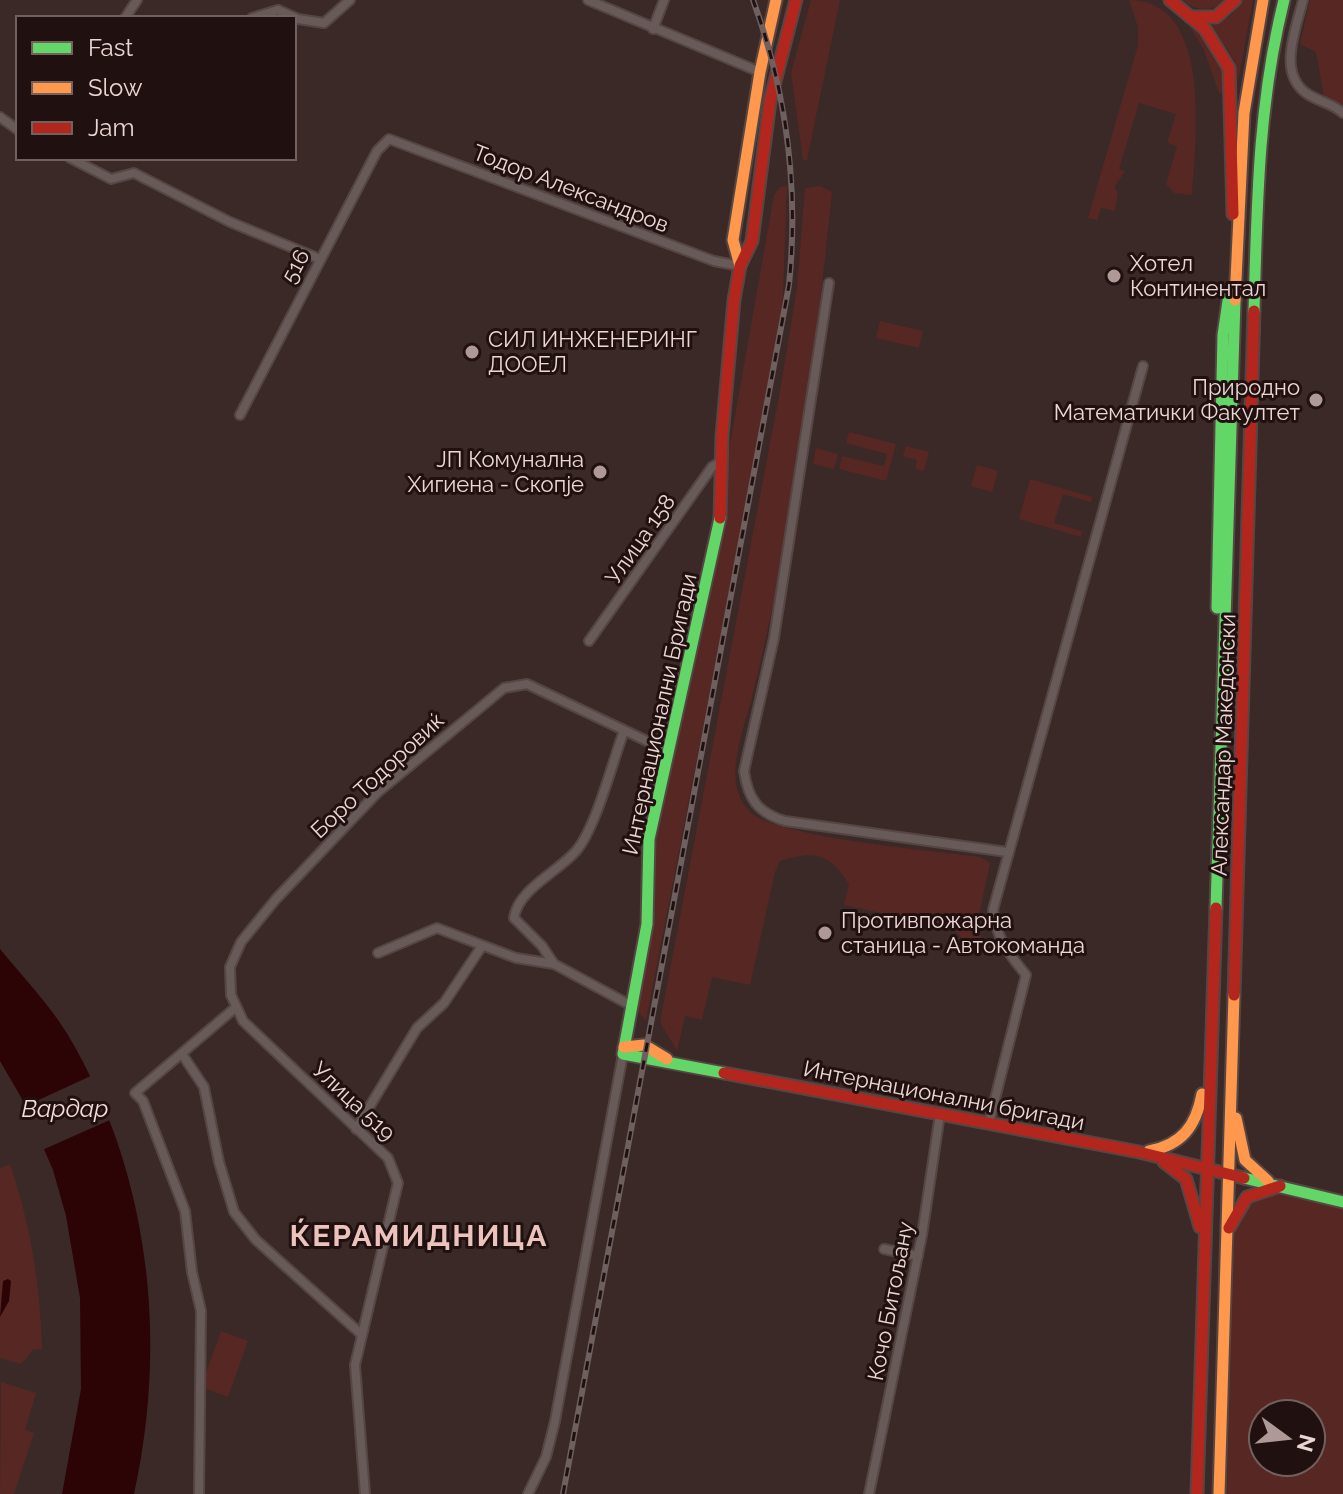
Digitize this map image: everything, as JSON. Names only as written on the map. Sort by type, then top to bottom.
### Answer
[{"type":"street","points":[[273,0],[278,10],[291,16]]},
{"type":"street","points":[[296,18],[324,23],[350,0]]},
{"type":"street","points":[[588,0],[760,72]]},
{"type":"street","points":[[653,29],[664,0]]},
{"type":"street","points":[[740,266],[733,240],[760,72],[776,0]]},
{"type":"street","points":[[740,266],[752,241],[770,101],[796,0]]},
{"type":"street","points":[[1170,0],[1217,44],[1229,68],[1230,201],[1237,228]]},
{"type":"street","points":[[1190,17],[1216,17],[1235,0]]},
{"type":"street","points":[[1237,228],[1244,109],[1254,32],[1263,0]]},
{"type":"street","name":"Александар Македонски","points":[[1219,1494],[1259,145],[1268,64],[1284,0]]},
{"type":"street","points":[[1303,0],[1289,58],[1292,74],[1298,87],[1343,113]]},
{"type":"street","points":[[258,16],[278,10]]},
{"type":"street","name":"Тодор Александров","points":[[389,139],[714,261],[740,266]]},
{"type":"street","name":"516","points":[[240,415],[377,151],[389,139]]},
{"type":"street","points":[[74,160],[111,179],[134,173],[230,222],[320,259]]},
{"type":"street","name":"Александар Македонски","points":[[1197,1494],[1222,624],[1215,586],[1218,462],[1223,335],[1235,276],[1237,228]]},
{"type":"street","name":"Интернационални Бригади","points":[[528,1494],[546,1457],[560,1398],[647,924],[649,839],[671,752],[721,515],[728,354],[740,266]]},
{"type":"street","points":[[829,283],[774,638],[744,771],[747,788],[758,808],[785,821],[1007,852]]},
{"type":"street","points":[[989,1123],[1026,975],[1004,948],[995,927],[993,910],[1143,366]]},
{"type":"street","name":"Улица 158","points":[[589,641],[712,467],[722,461]]},
{"type":"street","name":"Боро Тодоровиќ","points":[[235,1008],[228,983],[235,953],[276,899],[377,793],[504,688],[527,684],[671,752]]},
{"type":"street","points":[[554,964],[542,946],[514,918],[514,912],[527,894],[559,868],[584,839],[624,731]]},
{"type":"street","points":[[378,953],[437,928],[516,958],[554,964],[630,1005],[635,1034],[644,1045],[623,1050]]},
{"type":"street","points":[[356,1129],[417,1028],[444,1003],[482,946]]},
{"type":"street","points":[[199,1494],[197,1415],[201,1311],[192,1272],[185,1211],[143,1101],[135,1093],[235,1008]]},
{"type":"street","name":"Улица 519","points":[[235,1008],[243,1021],[391,1162],[398,1183],[361,1334],[355,1381],[365,1494]]},
{"type":"street","name":"Интернационални бригади","points":[[644,1045],[675,1063]]},
{"type":"street","name":"Интернационални бригади","points":[[623,1050],[675,1063],[1139,1152],[1343,1202]]},
{"type":"street","points":[[182,1054],[204,1087],[219,1162],[234,1212],[256,1240],[361,1334]]},
{"type":"street","points":[[1139,1152],[1168,1149],[1187,1137],[1201,1101],[1208,1054]]},
{"type":"street","points":[[1225,1256],[1230,1221],[1247,1197],[1276,1184],[1242,1154],[1232,1098]]},
{"type":"street","name":"Кочо Битољану","points":[[869,1494],[918,1256],[940,1114]]},
{"type":"street","points":[[1153,1155],[1186,1179],[1204,1242]]},
{"type":"street","points":[[884,1249],[918,1256]]},
{"type":"shaded area","points":[[811,0],[840,0],[807,160],[803,160],[791,73]]},
{"type":"shaded area","points":[[1129,0],[1156,6],[1175,23],[1187,47],[1194,77],[1196,109],[1192,195],[1174,193],[1166,184],[1177,146],[1167,143],[1176,114],[1139,103],[1119,169],[1125,171],[1114,188],[1118,192],[1115,211],[1101,208],[1097,220],[1088,218],[1138,45],[1138,27]]},
{"type":"shaded area","points":[[1183,0],[1225,0],[1215,7],[1204,9],[1193,7]]},
{"type":"shaded area","points":[[1242,0],[1253,0],[1238,82],[1234,60],[1211,26],[1230,16]]},
{"type":"shaded area","points":[[1310,0],[1343,0],[1343,110],[1324,97],[1316,52],[1300,44]]},
{"type":"shaded area","points":[[1190,27],[1206,40],[1217,55],[1227,93],[1219,93],[1204,50]]},
{"type":"shaded area","points":[[787,186],[782,320],[646,1021],[633,1006],[653,854],[693,654],[774,195],[780,187]]},
{"type":"shaded area","points":[[820,186],[832,192],[810,384],[779,577],[736,758],[737,787],[749,811],[790,829],[858,842],[980,857],[990,863],[976,930],[991,951],[973,952],[954,929],[844,905],[849,884],[828,860],[812,855],[780,861],[750,985],[712,977],[702,1020],[685,1016],[677,1051],[660,1022],[780,391],[797,288],[805,188]]},
{"type":"shaded area","points":[[880,321],[923,331],[919,348],[876,338]]},
{"type":"shaded area","points":[[849,432],[896,444],[886,481],[839,469],[842,456],[884,466],[887,454],[846,443]]},
{"type":"shaded area","points":[[906,446],[929,452],[924,471],[915,469],[917,460],[903,456]]},
{"type":"shaded area","points":[[816,448],[838,454],[834,469],[813,464]]},
{"type":"shaded area","points":[[977,465],[998,471],[992,492],[971,486]]},
{"type":"shaded area","points":[[1030,479],[1092,497],[1091,502],[1063,494],[1054,523],[1082,531],[1081,537],[1019,519]]},
{"type":"shaded area","points":[[10,1164],[29,1233],[41,1325],[42,1349],[33,1350],[21,1364],[0,1358],[0,1168]]},
{"type":"shaded area","points":[[1275,1193],[1343,1209],[1343,1494],[1227,1494],[1234,1226],[1250,1201]]},
{"type":"shaded area","points":[[221,1331],[248,1341],[228,1397],[201,1387]]},
{"type":"shaded area","points":[[1,1382],[36,1393],[25,1430],[34,1433],[14,1494],[0,1494]]},
{"type":"water","name":"Вардар","points":[[0,949],[68,1035],[96,1088],[118,1143],[134,1200],[150,1317],[150,1376],[134,1494],[62,1494],[81,1389],[80,1298],[66,1216],[53,1170],[22,1099],[0,1061]]},
{"type":"water","points":[[3,1281],[11,1281],[9,1301],[0,1317]]},
{"type":"pier","points":[[93,1075],[112,1119],[40,1151],[21,1108]]},
{"type":"railway","points":[[563,1494],[789,285],[792,212],[788,140],[774,70],[753,0]]},
{"type":"traffic: fast","points":[[1254,311],[1264,116],[1284,0]]},
{"type":"traffic: fast","points":[[1217,608],[1223,335],[1229,294]]},
{"type":"traffic: fast","points":[[1216,908],[1235,300]]},
{"type":"traffic: fast","points":[[720,518],[649,839],[647,924],[623,1054],[724,1073]]},
{"type":"traffic: fast","points":[[1244,1178],[1343,1202]]},
{"type":"traffic: slow","points":[[740,266],[733,240],[760,72],[776,0]]},
{"type":"traffic: slow","points":[[1235,300],[1244,113],[1263,0]]},
{"type":"traffic: slow","points":[[1219,1494],[1234,995]]},
{"type":"traffic: slow","points":[[624,1047],[644,1045],[667,1059]]},
{"type":"traffic: slow","points":[[1149,1151],[1170,1144],[1186,1132],[1196,1116],[1202,1094]]},
{"type":"traffic: slow","points":[[1236,1118],[1245,1160],[1268,1181]]},
{"type":"traffic: jam","points":[[720,518],[722,436],[734,300],[740,266],[752,241],[770,101],[796,0]]},
{"type":"traffic: jam","points":[[1170,0],[1205,29],[1229,68],[1233,214]]},
{"type":"traffic: jam","points":[[1190,17],[1216,17],[1235,0]]},
{"type":"traffic: jam","points":[[1234,995],[1254,311]]},
{"type":"traffic: jam","points":[[1197,1494],[1216,908]]},
{"type":"traffic: jam","points":[[724,1073],[1139,1152],[1244,1178]]},
{"type":"traffic: jam","points":[[1164,1162],[1186,1179],[1200,1227]]},
{"type":"traffic: jam","points":[[1229,1228],[1247,1197],[1280,1186]]},
{"type":"place","name":"Хотел Континентал","points":[[1114,276]]},
{"type":"place","name":"СИЛ ИНЖЕНЕРИНГ ДООЕЛ","points":[[472,352]]},
{"type":"place","name":"Природно Математички Факултет","points":[[1316,400]]},
{"type":"place","name":"ЈП Комунална Хигиена - Скопје","points":[[600,472]]},
{"type":"place","name":"Противпожарна станица - Автокоманда","points":[[825,933]]},
{"type":"district","name":"ЌЕРАМИДНИЦА","points":[[419,1236]]}]
